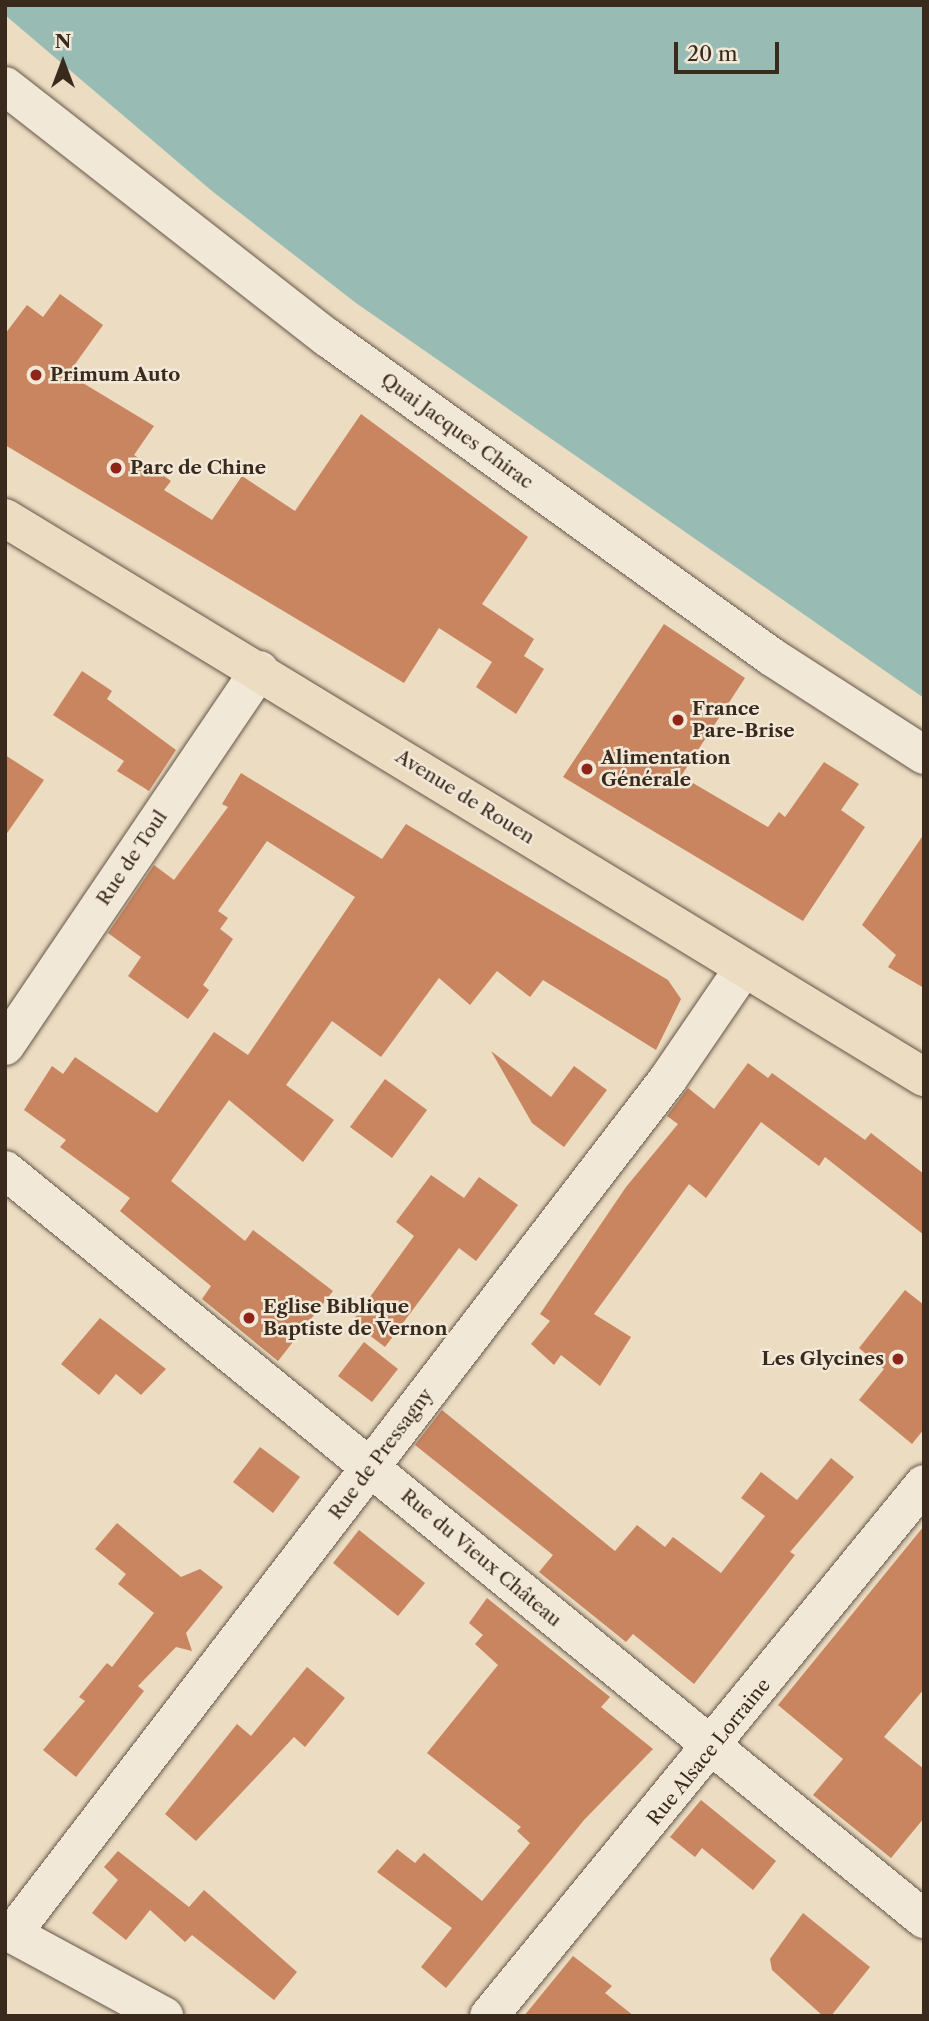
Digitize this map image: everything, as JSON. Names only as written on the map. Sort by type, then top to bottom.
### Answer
[{"type":"main road","name":"Avenue de Rouen","points":[[6,520],[260,670],[743,969],[924,1077]]},
{"type":"street","name":"Quai Jacques Chirac","points":[[5,86],[340,346],[772,657],[924,755]]},
{"type":"street","name":"Rue de Toul","points":[[5,1046],[260,670]]},
{"type":"street","name":"Rue de Pressagny","points":[[9,1932],[668,1079],[743,969]]},
{"type":"street","name":"Rue du Vieux Château","points":[[5,1170],[924,1919]]},
{"type":"street","name":"Rue Alsace Lorraine","points":[[489,2016],[713,1749],[924,1484]]},
{"type":"street","points":[[9,1932],[164,2016]]},
{"type":"water","points":[[5,5],[924,5],[924,698],[356,303],[212,191],[5,15]]},
{"type":"building","points":[[60,294],[103,325],[68,374],[154,426],[134,455],[171,481],[164,490],[212,520],[242,476],[295,511],[361,414],[528,537],[482,604],[534,639],[524,656],[544,669],[516,714],[476,687],[492,662],[439,628],[404,683],[5,445],[5,334],[27,305],[43,317]]},
{"type":"building","points":[[664,624],[745,678],[681,776],[768,827],[779,812],[785,817],[824,762],[859,784],[841,810],[865,827],[803,921],[563,777]]},
{"type":"building","points":[[82,671],[112,691],[107,699],[176,750],[149,791],[117,771],[124,761],[53,715]]},
{"type":"building","points":[[5,755],[44,780],[5,836]]},
{"type":"building","points":[[241,773],[382,859],[406,824],[668,980],[681,999],[656,1050],[543,980],[530,997],[497,971],[470,1005],[439,978],[381,1057],[332,1021],[286,1085],[334,1120],[303,1162],[229,1100],[171,1181],[245,1241],[253,1230],[333,1291],[278,1361],[202,1299],[211,1286],[120,1211],[130,1198],[60,1147],[66,1140],[24,1110],[52,1066],[63,1074],[75,1057],[157,1113],[214,1032],[248,1055],[355,897],[267,841],[218,911],[228,918],[220,929],[233,939],[203,985],[209,990],[188,1019],[128,976],[141,957],[108,933],[154,865],[174,880],[228,807],[222,804]]},
{"type":"building","points":[[924,834],[924,988],[888,967],[896,955],[862,925]]},
{"type":"building","points":[[491,1051],[551,1097],[574,1066],[607,1090],[564,1147],[532,1123]]},
{"type":"building","points":[[748,1063],[768,1078],[772,1073],[865,1140],[871,1133],[924,1174],[924,1235],[825,1157],[819,1166],[761,1122],[706,1198],[689,1184],[594,1314],[631,1337],[600,1386],[561,1355],[554,1365],[531,1344],[550,1321],[540,1314],[626,1187],[678,1124],[667,1116],[688,1088],[714,1109]]},
{"type":"building","points":[[385,1079],[427,1110],[392,1158],[350,1127]]},
{"type":"building","points":[[431,1175],[464,1198],[479,1177],[518,1205],[476,1261],[459,1248],[385,1347],[352,1322],[414,1236],[396,1222]]},
{"type":"building","name":"Les Glycines","points":[[905,1290],[924,1305],[924,1429],[912,1444],[859,1400],[884,1369],[859,1348]]},
{"type":"building","points":[[100,1318],[166,1369],[141,1395],[116,1374],[99,1395],[61,1364]]},
{"type":"building","points":[[364,1342],[398,1369],[372,1402],[338,1376]]},
{"type":"building","points":[[442,1410],[615,1551],[637,1525],[665,1547],[673,1537],[721,1573],[765,1516],[741,1498],[761,1472],[797,1500],[831,1458],[854,1477],[790,1552],[795,1555],[694,1684],[633,1634],[626,1642],[539,1572],[553,1555],[415,1445]]},
{"type":"building","points":[[260,1447],[300,1477],[273,1513],[233,1482]]},
{"type":"building","points":[[117,1523],[181,1577],[200,1569],[223,1587],[186,1633],[192,1651],[176,1647],[138,1686],[144,1691],[76,1777],[43,1750],[85,1701],[79,1697],[107,1663],[112,1667],[154,1613],[118,1584],[126,1574],[95,1549]]},
{"type":"building","points":[[924,1526],[924,1689],[884,1737],[924,1769],[924,1818],[891,1858],[813,1795],[843,1759],[778,1705]]},
{"type":"building","points":[[359,1530],[425,1583],[398,1616],[333,1563]]},
{"type":"building","points":[[487,1598],[610,1697],[601,1707],[653,1749],[584,1820],[446,1988],[421,1967],[452,1928],[377,1872],[397,1849],[415,1863],[424,1853],[482,1901],[530,1843],[517,1831],[521,1827],[427,1753],[498,1665],[475,1644],[483,1635],[469,1623]]},
{"type":"building","points":[[307,1667],[345,1698],[305,1747],[294,1737],[196,1841],[165,1814],[237,1724],[251,1736]]},
{"type":"building","points":[[701,1800],[776,1861],[753,1890],[702,1848],[695,1857],[670,1837]]},
{"type":"building","points":[[118,1851],[189,1907],[204,1890],[297,1972],[274,2000],[192,1935],[185,1942],[150,1910],[126,1940],[92,1913],[118,1880],[104,1867]]},
{"type":"building","points":[[803,1913],[870,1967],[831,2016],[823,2016],[772,1970],[770,1959]]},
{"type":"building","points":[[573,1956],[612,1986],[605,1993],[634,2016],[524,2016]]},
{"type":"place","name":"Primum Auto","points":[[36,375]]},
{"type":"place","name":"Parc de Chine","points":[[116,468]]},
{"type":"place","name":"France Pare-Brise","points":[[678,720]]},
{"type":"place","name":"Alimentation Générale","points":[[587,769]]},
{"type":"place","name":"Eglise Biblique Baptiste de Vernon","points":[[249,1318]]},
{"type":"place","name":"Les Glycines","points":[[898,1359]]}]
